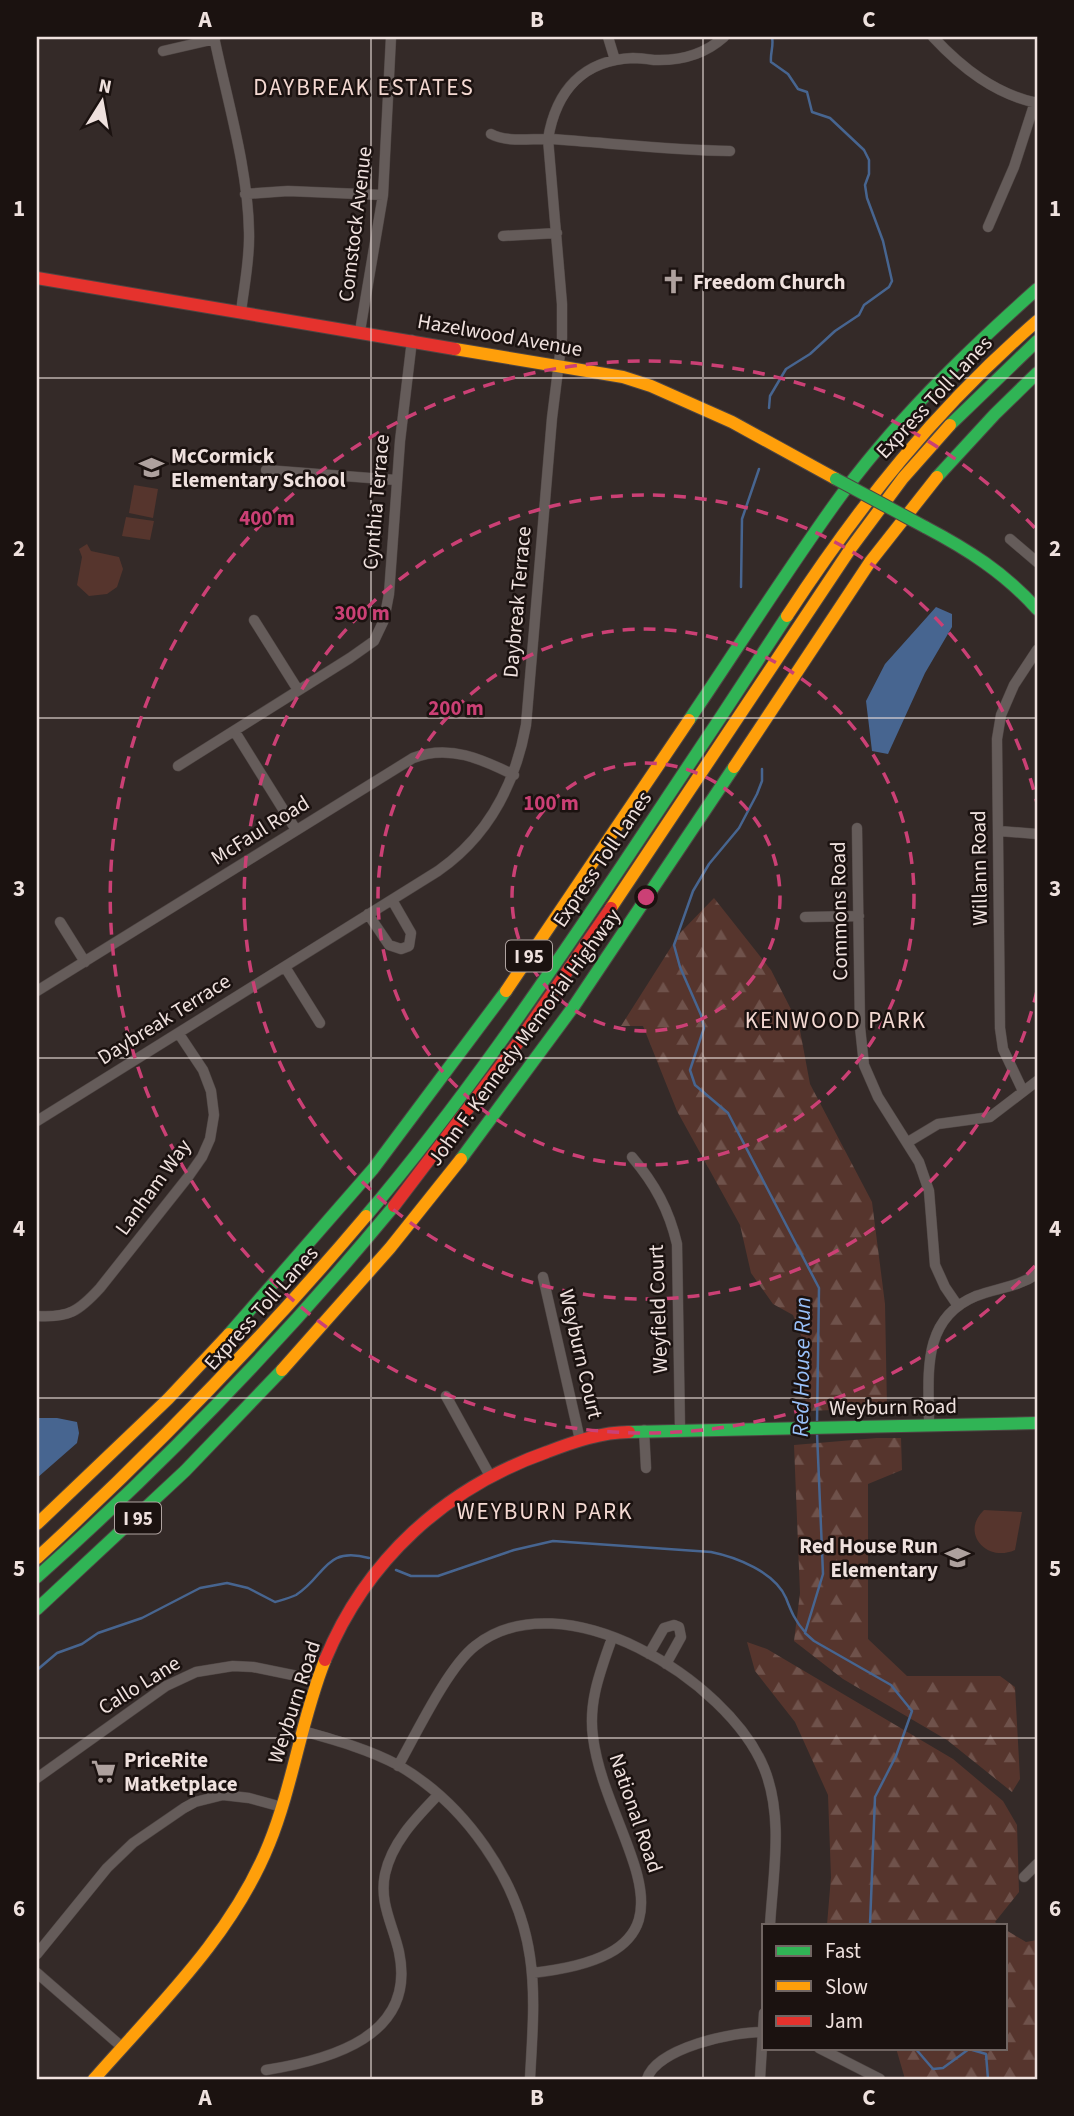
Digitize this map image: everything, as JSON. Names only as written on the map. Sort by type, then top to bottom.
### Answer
[{"type":"main road","name":"Hazelwood Avenue","points":[[37,278],[623,377],[690,400],[925,527],[994,567],[1025,594],[1037,609]]},
{"type":"main road","name":"John F. Kennedy Memorial Highway","points":[[37,1524],[100,1466],[222,1342],[299,1257],[373,1169],[495,1007],[835,504],[881,445],[929,391],[987,333],[1037,289]]},
{"type":"main road","name":"Express Toll Lanes","points":[[37,1558],[138,1465],[239,1361],[306,1288],[390,1188],[460,1098],[555,965],[856,515],[933,421],[990,363],[1037,321]]},
{"type":"main road","name":"Express Toll Lanes","points":[[37,1577],[118,1504],[219,1405],[311,1303],[399,1199],[479,1096],[554,991],[864,528],[937,439],[989,385],[1037,341]]},
{"type":"main road","name":"John F. Kennedy Memorial Highway","points":[[37,1609],[143,1513],[227,1430],[335,1313],[421,1212],[575,1004],[878,551],[941,471],[1037,373]]},
{"type":"main road","name":"Weyburn Road","points":[[94,2079],[196,1963],[229,1919],[260,1866],[282,1807],[317,1680],[349,1610],[390,1554],[441,1506],[489,1474],[536,1454],[580,1440],[620,1432],[1037,1423]]},
{"type":"street","name":"Comstock Avenue","points":[[360,331],[383,195],[391,37]]},
{"type":"street","points":[[608,37],[615,60],[676,59],[705,50],[724,37]]},
{"type":"street","points":[[933,37],[958,62],[984,82],[1036,103],[1014,167],[988,227]]},
{"type":"street","points":[[163,51],[214,38],[245,194],[249,233],[241,312]]},
{"type":"street","name":"Daybreak Terrace","points":[[37,1121],[438,872],[480,833],[502,800],[514,775],[526,725],[552,418],[560,365],[562,319],[548,139],[555,110],[566,90],[594,67],[615,60]]},
{"type":"street","points":[[491,134],[499,138],[730,151]]},
{"type":"street","points":[[245,194],[288,191],[383,195]]},
{"type":"street","points":[[503,236],[556,233]]},
{"type":"street","name":"Cynthia Terrace","points":[[178,766],[369,645],[382,628],[389,594],[396,480],[412,340]]},
{"type":"street","points":[[267,470],[396,480]]},
{"type":"street","points":[[1010,539],[1037,562]]},
{"type":"street","points":[[254,620],[298,690]]},
{"type":"street","name":"Willann Road","points":[[1023,1091],[1003,1049],[1000,1028],[996,750],[1001,715],[1019,676],[1037,650]]},
{"type":"street","points":[[235,732],[296,830]]},
{"type":"street","name":"McFaul Road","points":[[37,991],[413,758],[440,752],[462,754],[514,775]]},
{"type":"street","name":"Commons Road","points":[[857,828],[860,1027],[864,1065],[878,1097],[919,1162],[929,1191],[935,1265],[958,1306]]},
{"type":"street","points":[[999,831],[1037,834]]},
{"type":"street","points":[[368,914],[390,945],[401,949],[409,946],[411,933],[392,900]]},
{"type":"street","points":[[805,917],[859,916]]},
{"type":"street","points":[[60,922],[85,962]]},
{"type":"street","points":[[285,967],[320,1023]]},
{"type":"street","name":"Lanham Way","points":[[37,1316],[60,1317],[83,1306],[202,1157],[213,1126],[214,1103],[208,1080],[179,1034]]},
{"type":"street","points":[[908,1142],[938,1124],[990,1117],[1037,1081]]},
{"type":"street","name":"Weyfield Court","points":[[632,1157],[662,1197],[677,1244],[680,1429]]},
{"type":"street","points":[[929,1425],[929,1370],[932,1347],[940,1325],[958,1306],[987,1292],[1015,1286],[1037,1274]]},
{"type":"street","name":"Weyburn Court","points":[[543,1277],[580,1440]]},
{"type":"street","points":[[446,1396],[489,1474]]},
{"type":"street","points":[[644,1430],[646,1468]]},
{"type":"street","points":[[398,1766],[452,1672],[468,1652],[485,1639],[514,1626],[547,1622],[581,1628],[612,1638],[666,1664],[705,1693],[735,1722],[763,1765],[775,1811],[769,1924]]},
{"type":"street","points":[[649,1654],[664,1629],[674,1625],[679,1627],[681,1637],[666,1664]]},
{"type":"street","name":"National Road","points":[[532,1973],[572,1966],[604,1956],[626,1940],[641,1909],[640,1878],[599,1769],[593,1738],[593,1698],[612,1638]]},
{"type":"street","name":"Callo Lane","points":[[37,1777],[166,1686],[196,1672],[233,1666],[253,1667],[317,1680]]},
{"type":"street","points":[[303,1731],[353,1745],[398,1766],[438,1795],[474,1834],[503,1878],[522,1923],[532,1973],[530,2079]]},
{"type":"street","points":[[37,1954],[87,1890],[119,1856],[184,1808],[223,1795],[249,1798],[282,1807]]},
{"type":"street","points":[[266,2070],[297,2065],[344,2050],[364,2040],[386,2017],[397,1997],[401,1967],[398,1948],[385,1910],[384,1875],[391,1855],[404,1834],[438,1795]]},
{"type":"street","points":[[1024,1877],[1037,1864]]},
{"type":"street","points":[[37,1973],[122,2047]]},
{"type":"street","points":[[647,2079],[655,2064],[668,2056],[729,2034],[762,2032]]},
{"type":"street","points":[[760,2079],[762,2050]]},
{"type":"street","points":[[823,2050],[880,2079]]},
{"type":"green space","points":[[134,485],[158,489],[153,518],[129,513]]},
{"type":"green space","points":[[126,517],[154,521],[150,540],[122,536]]},
{"type":"green space","points":[[87,544],[91,551],[119,557],[123,569],[117,587],[107,594],[89,596],[77,585],[82,557],[79,549]]},
{"type":"green space","points":[[714,898],[771,970],[799,1025],[810,1084],[872,1202],[885,1304],[887,1408],[806,1411],[803,1341],[793,1315],[773,1304],[751,1273],[740,1225],[677,1111],[643,1026],[621,1026],[680,933]]},
{"type":"green space","points":[[901,1438],[902,1470],[868,1484],[868,1639],[907,1676],[1000,1676],[1015,1687],[1020,1779],[1012,1792],[947,1740],[843,1679],[794,1641],[800,1593],[794,1445]]},
{"type":"green space","points":[[984,1510],[1022,1512],[1015,1550],[995,1552],[980,1543],[975,1527]]},
{"type":"green space","points":[[747,1642],[767,1649],[953,1759],[1003,1801],[1017,1825],[1019,1892],[995,1922],[998,1924],[827,1924],[831,1877],[828,1795],[795,1722],[755,1671]]},
{"type":"green space","points":[[1007,1931],[1026,1942],[1037,1940],[1037,2079],[905,2079],[897,2050],[1007,2050]]},
{"type":"water","points":[[936,607],[952,614],[952,627],[925,673],[888,754],[872,751],[866,701],[885,664]]},
{"type":"water","points":[[37,1418],[77,1422],[79,1433],[77,1443],[37,1478]]},
{"type":"waterway","name":"Red House Run","points":[[769,408],[770,396],[786,369],[810,354],[835,331],[859,315],[864,305],[889,287],[892,281],[883,241],[867,198],[865,185],[869,174],[869,160],[864,150],[830,118],[812,112],[807,92],[798,89],[788,74],[771,62],[772,37]]},
{"type":"waterway","name":"Red House Run","points":[[741,587],[742,519],[759,469]]},
{"type":"waterway","name":"Red House Run","points":[[762,769],[762,781],[757,794],[739,828],[709,864],[693,891],[674,945],[704,1028],[690,1070],[695,1085],[728,1113],[819,1288],[817,1423]]},
{"type":"waterway","name":"Red House Run","points":[[817,1433],[823,1574],[805,1633],[814,1641],[891,1685],[912,1711],[896,1756],[875,1797],[870,1924]]},
{"type":"waterway","points":[[396,1570],[411,1576],[438,1576],[514,1550],[553,1541],[711,1552],[743,1562],[764,1573],[781,1589],[805,1632]]},
{"type":"waterway","points":[[37,1670],[57,1653],[82,1644],[98,1633],[142,1618],[200,1588],[227,1583],[248,1588],[275,1602],[296,1595],[334,1559],[354,1555],[369,1558]]},
{"type":"waterway","name":"Red House Run","points":[[917,2050],[933,2069],[943,2068],[968,2050]]},
{"type":"waterway","name":"Red House Run","points":[[972,2050],[986,2054],[988,2079]]},
{"type":"traffic: fast","points":[[689,720],[856,475],[930,391],[1037,289]]},
{"type":"traffic: fast","points":[[950,425],[1037,341]]},
{"type":"traffic: fast","points":[[937,477],[1037,373]]},
{"type":"traffic: fast","points":[[836,479],[925,527]]},
{"type":"traffic: fast","points":[[925,527],[985,563],[1012,584],[1037,609]]},
{"type":"traffic: fast","points":[[366,1216],[467,1088],[531,999],[787,616]]},
{"type":"traffic: fast","points":[[461,1159],[574,1006],[734,767]]},
{"type":"traffic: fast","points":[[229,1334],[373,1169],[506,991]]},
{"type":"traffic: fast","points":[[37,1577],[132,1489],[223,1398],[310,1304],[394,1206]]},
{"type":"traffic: fast","points":[[37,1609],[185,1471],[282,1370]]},
{"type":"traffic: fast","points":[[629,1432],[1037,1423]]},
{"type":"traffic: slow","points":[[787,616],[843,535],[902,460],[965,389],[1037,321]]},
{"type":"traffic: slow","points":[[455,349],[623,377],[651,386],[732,422],[836,479]]},
{"type":"traffic: slow","points":[[611,908],[851,548],[903,478],[950,425]]},
{"type":"traffic: slow","points":[[734,767],[870,562],[937,477]]},
{"type":"traffic: slow","points":[[506,991],[689,720]]},
{"type":"traffic: slow","points":[[282,1370],[390,1248],[461,1159]]},
{"type":"traffic: slow","points":[[37,1558],[207,1392],[288,1306],[366,1216]]},
{"type":"traffic: slow","points":[[37,1524],[168,1399],[229,1334]]},
{"type":"traffic: slow","points":[[94,2079],[192,1969],[235,1909],[253,1878],[277,1822],[325,1660]]},
{"type":"traffic: jam","points":[[37,278],[455,349]]},
{"type":"traffic: jam","points":[[394,1206],[517,1044],[611,908]]},
{"type":"traffic: jam","points":[[325,1660],[342,1624],[386,1560],[413,1532],[443,1507],[510,1467],[547,1452],[577,1441],[629,1432]]},
{"type":"place","name":"Freedom Church","points":[[673,282]]},
{"type":"place","name":"McCormick Elementary School","points":[[151,468]]},
{"type":"place","name":"Red House Run Elementary","points":[[958,1558]]},
{"type":"place","name":"PriceRite Matketplace","points":[[104,1772]]},
{"type":"district","name":"DAYBREAK ESTATES","points":[[364,87]]},
{"type":"district","name":"KENWOOD PARK","points":[[836,1020]]},
{"type":"district","name":"WEYBURN PARK","points":[[545,1511]]}]
